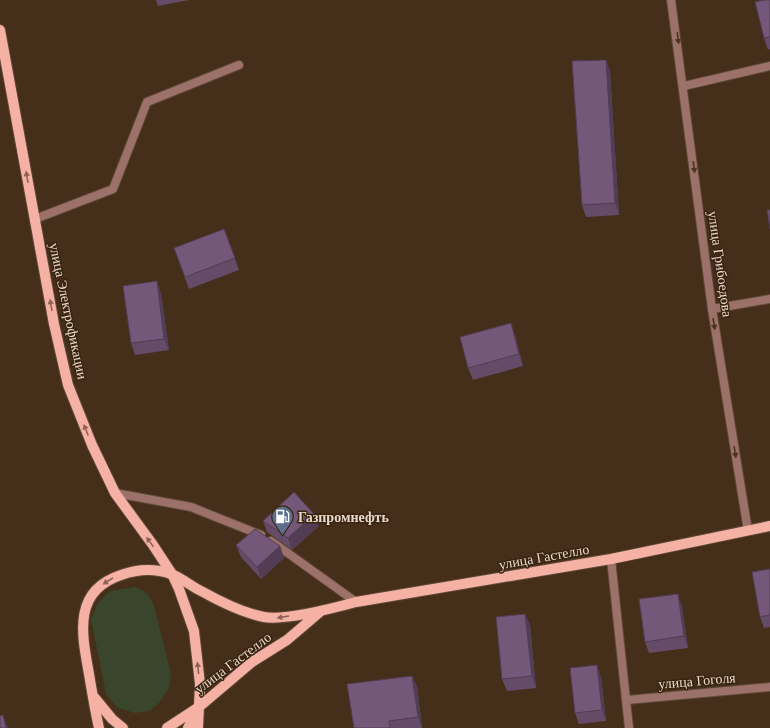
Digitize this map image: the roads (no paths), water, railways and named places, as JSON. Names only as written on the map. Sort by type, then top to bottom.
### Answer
[{"type":"main road","name":"улица Электрофикации","points":[[0,30],[54,324],[68,385],[92,445],[115,494],[172,574]]},
{"type":"main road","name":"улица Гастелло","points":[[172,574],[202,592],[236,608],[263,617],[273,618],[321,611],[356,602],[611,559],[748,532],[770,526]]},
{"type":"main road","points":[[99,728],[83,643],[83,615],[88,600],[98,588],[110,578],[132,571],[150,570],[172,574],[194,631],[200,684],[198,728]]},
{"type":"main road","name":"улица Гастелло","points":[[199,707],[225,683],[252,662],[287,640],[321,611]]},
{"type":"main road","points":[[93,695],[112,719],[122,728]]},
{"type":"main road","points":[[168,728],[199,707]]},
{"type":"main road","points":[[188,728],[199,707]]},
{"type":"street","name":"улица Грибоедова","points":[[671,0],[684,86],[712,309],[748,532]]},
{"type":"street","points":[[35,219],[113,189],[147,102],[239,65]]},
{"type":"street","points":[[684,86],[770,66]]},
{"type":"street","points":[[712,309],[770,299]]},
{"type":"street","points":[[115,494],[191,507],[264,536],[356,602]]},
{"type":"street","points":[[611,559],[629,728]]},
{"type":"street","name":"улица Гоголя","points":[[627,700],[770,687]]},
{"type":"place","name":"Газпромнефть","points":[[283,536]]}]
